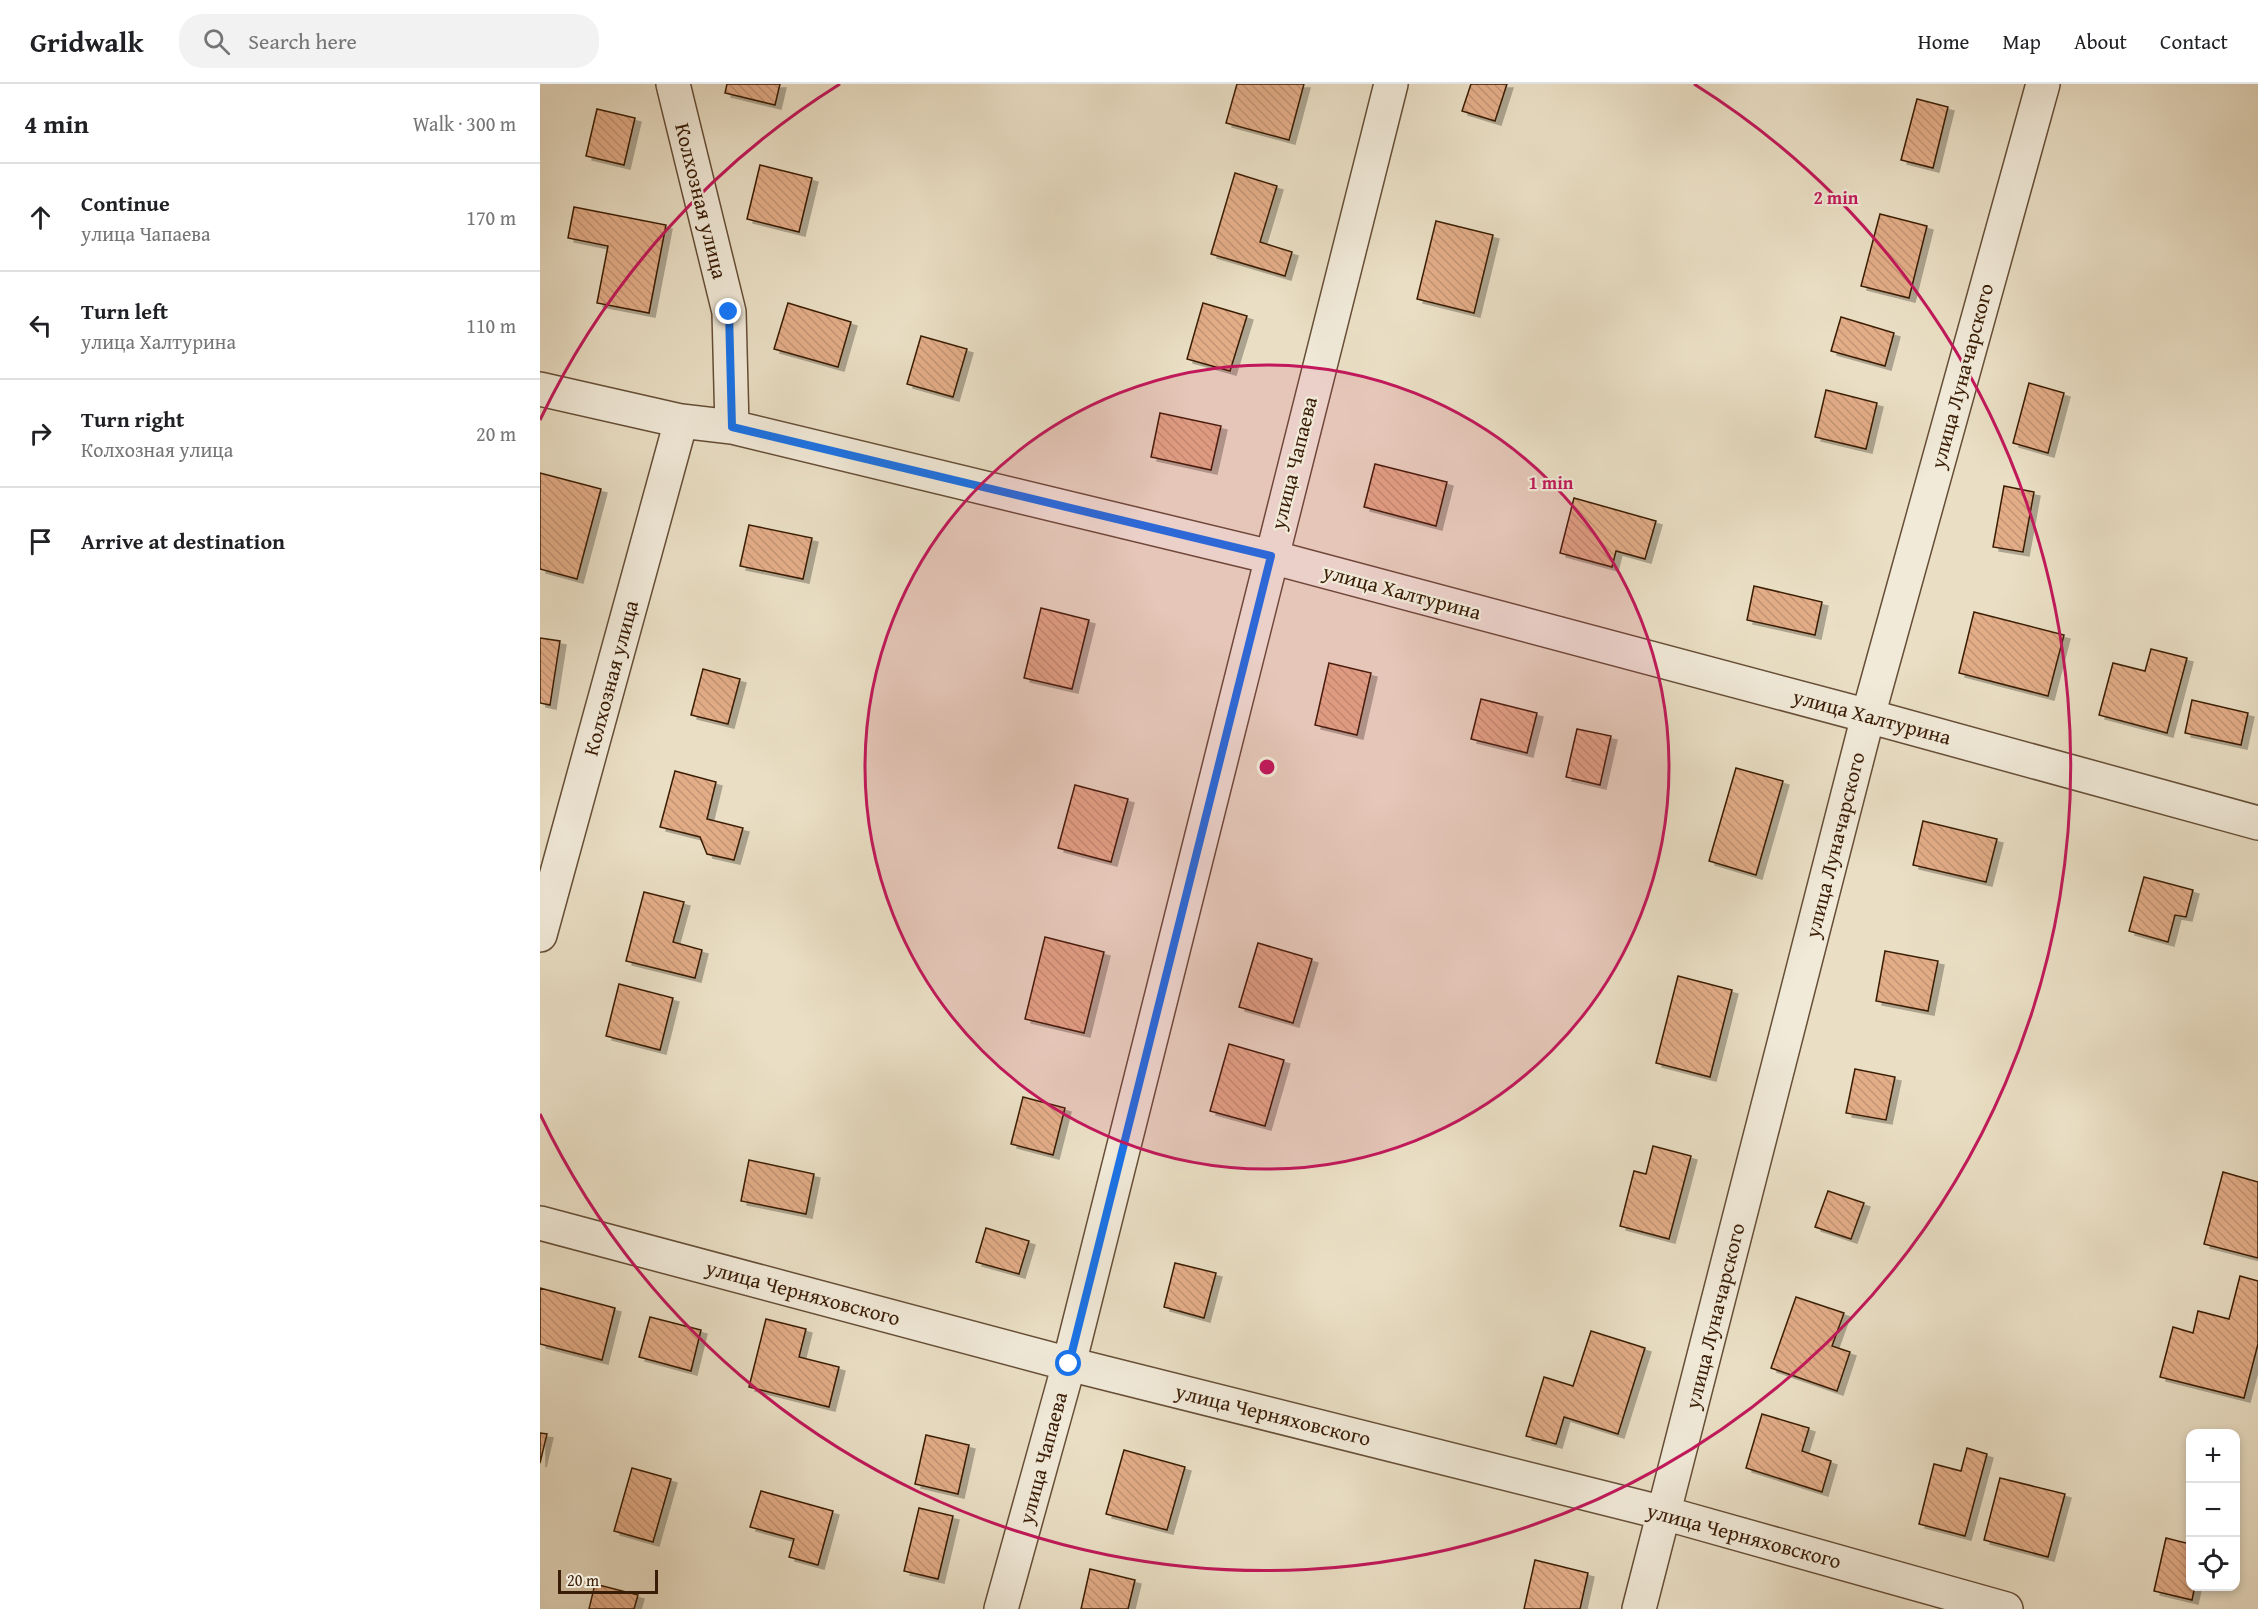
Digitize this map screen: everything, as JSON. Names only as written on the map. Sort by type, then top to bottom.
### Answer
[{"type":"street","name":"Колхозная улица","points":[[673,84],[729,312],[732,427]]},
{"type":"street","name":"улица Чапаева","points":[[1001,1609],[1069,1364],[1391,84]]},
{"type":"street","name":"улица Луначарского","points":[[1639,1609],[1868,716],[2043,84]]},
{"type":"street","name":"улица Халтурина","points":[[540,389],[681,421],[732,427],[1271,556],[2258,823]]},
{"type":"street","name":"Колхозная улица","points":[[540,935],[681,421]]},
{"type":"street","name":"улица Черняховского","points":[[540,1223],[1069,1364],[1664,1513],[2006,1609]]},
{"type":"building","points":[[727,84],[780,84],[775,105],[725,93]]},
{"type":"building","points":[[1237,84],[1304,84],[1289,140],[1226,123]]},
{"type":"building","points":[[1471,84],[1507,84],[1495,121],[1462,111]]},
{"type":"building","points":[[1917,99],[1948,107],[1933,168],[1901,160]]},
{"type":"building","points":[[597,109],[635,118],[624,165],[586,156]]},
{"type":"building","points":[[760,165],[812,178],[799,232],[747,219]]},
{"type":"building","points":[[1235,173],[1277,186],[1260,242],[1292,252],[1285,276],[1211,254]]},
{"type":"building","points":[[574,207],[666,225],[649,313],[597,303],[608,246],[568,238]]},
{"type":"building","points":[[1880,214],[1927,226],[1909,298],[1861,286]]},
{"type":"building","points":[[1436,221],[1493,235],[1474,313],[1417,299]]},
{"type":"building","points":[[788,303],[851,322],[838,367],[774,349]]},
{"type":"building","points":[[1203,303],[1247,316],[1230,371],[1187,359]]},
{"type":"building","points":[[1841,317],[1894,333],[1885,366],[1831,351]]},
{"type":"building","points":[[921,336],[967,349],[953,397],[907,384]]},
{"type":"building","points":[[2029,383],[2064,393],[2048,453],[2013,443]]},
{"type":"building","points":[[1826,390],[1877,403],[1866,449],[1815,437]]},
{"type":"building","points":[[1160,413],[1221,426],[1211,470],[1151,457]]},
{"type":"building","points":[[1375,464],[1447,482],[1436,526],[1364,507]]},
{"type":"building","points":[[540,473],[601,489],[577,579],[540,569]]},
{"type":"building","points":[[2004,486],[2034,492],[2023,552],[1993,547]]},
{"type":"building","points":[[1574,498],[1656,521],[1645,559],[1616,551],[1612,567],[1560,553]]},
{"type":"building","points":[[749,525],[812,538],[803,579],[740,566]]},
{"type":"building","points":[[1754,586],[1822,602],[1815,635],[1747,620]]},
{"type":"building","points":[[1041,608],[1089,620],[1072,689],[1024,678]]},
{"type":"building","points":[[1974,612],[2064,635],[2048,696],[1959,673]]},
{"type":"building","points":[[540,638],[560,641],[550,705],[540,703]]},
{"type":"building","points":[[2151,649],[2187,658],[2167,733],[2099,715],[2113,663],[2145,671]]},
{"type":"building","points":[[1329,663],[1371,673],[1357,735],[1315,725]]},
{"type":"building","points":[[703,669],[740,679],[728,724],[691,715]]},
{"type":"building","points":[[1481,699],[1537,713],[1527,753],[1471,739]]},
{"type":"building","points":[[2192,700],[2248,713],[2241,745],[2185,733]]},
{"type":"building","points":[[1577,729],[1611,736],[1600,785],[1566,777]]},
{"type":"building","points":[[1736,768],[1783,781],[1756,875],[1709,861]]},
{"type":"building","points":[[675,771],[716,782],[707,819],[743,828],[734,860],[707,854],[700,837],[660,827]]},
{"type":"building","points":[[1075,785],[1128,799],[1111,862],[1058,848]]},
{"type":"building","points":[[1923,821],[1997,839],[1986,882],[1913,865]]},
{"type":"building","points":[[2144,877],[2193,890],[2186,917],[2175,915],[2168,942],[2129,931]]},
{"type":"building","points":[[644,892],[684,902],[673,942],[702,950],[695,978],[626,961]]},
{"type":"building","points":[[1045,937],[1104,952],[1084,1033],[1025,1019]]},
{"type":"building","points":[[1258,943],[1312,959],[1293,1023],[1239,1007]]},
{"type":"building","points":[[1885,951],[1938,961],[1928,1011],[1876,1001]]},
{"type":"building","points":[[1678,976],[1732,990],[1710,1077],[1656,1063]]},
{"type":"building","points":[[619,984],[673,998],[660,1050],[606,1036]]},
{"type":"building","points":[[1229,1044],[1284,1060],[1265,1126],[1210,1111]]},
{"type":"building","points":[[1855,1069],[1895,1077],[1886,1120],[1846,1113]]},
{"type":"building","points":[[1023,1097],[1065,1108],[1053,1155],[1011,1144]]},
{"type":"building","points":[[1653,1146],[1691,1156],[1669,1239],[1620,1226],[1634,1171],[1646,1174]]},
{"type":"building","points":[[749,1160],[814,1174],[806,1214],[741,1201]]},
{"type":"building","points":[[2223,1172],[2258,1182],[2258,1258],[2204,1244]]},
{"type":"building","points":[[1828,1191],[1864,1203],[1851,1239],[1815,1227]]},
{"type":"building","points":[[986,1228],[1029,1241],[1019,1274],[976,1262]]},
{"type":"building","points":[[1175,1263],[1216,1273],[1204,1318],[1164,1307]]},
{"type":"building","points":[[2240,1276],[2258,1281],[2258,1344],[2244,1398],[2160,1377],[2173,1327],[2193,1333],[2198,1311],[2229,1319]]},
{"type":"building","points":[[540,1288],[615,1308],[602,1360],[540,1344]]},
{"type":"building","points":[[1796,1297],[1844,1313],[1832,1346],[1850,1352],[1837,1391],[1771,1368]]},
{"type":"building","points":[[650,1317],[701,1330],[691,1371],[639,1357]]},
{"type":"building","points":[[766,1319],[806,1329],[799,1357],[839,1367],[829,1407],[749,1387]]},
{"type":"building","points":[[1591,1331],[1645,1348],[1618,1434],[1564,1417],[1556,1444],[1526,1436],[1544,1377],[1573,1386]]},
{"type":"building","points":[[1762,1414],[1809,1428],[1802,1451],[1831,1461],[1822,1492],[1746,1468]]},
{"type":"building","points":[[540,1433],[547,1434],[540,1463]]},
{"type":"building","points":[[926,1435],[969,1445],[958,1494],[915,1484]]},
{"type":"building","points":[[1967,1448],[1987,1454],[1965,1536],[1919,1524],[1934,1464],[1961,1471]]},
{"type":"building","points":[[1124,1450],[1185,1467],[1167,1530],[1106,1514]]},
{"type":"building","points":[[632,1468],[671,1479],[653,1542],[614,1531]]},
{"type":"building","points":[[2000,1478],[2065,1494],[2048,1557],[1984,1540]]},
{"type":"building","points":[[761,1491],[833,1511],[818,1565],[789,1557],[794,1539],[750,1527]]},
{"type":"building","points":[[919,1508],[953,1516],[938,1579],[904,1571]]},
{"type":"building","points":[[2166,1538],[2186,1543],[2186,1591],[2194,1591],[2192,1600],[2154,1591]]},
{"type":"building","points":[[1535,1560],[1588,1573],[1580,1609],[1524,1609]]},
{"type":"building","points":[[1090,1569],[1135,1580],[1128,1609],[1081,1609]]},
{"type":"building","points":[[595,1584],[638,1595],[634,1609],[589,1609]]},
{"type":"route","points":[[729,312],[732,427],[1271,556],[1069,1364]]}]
